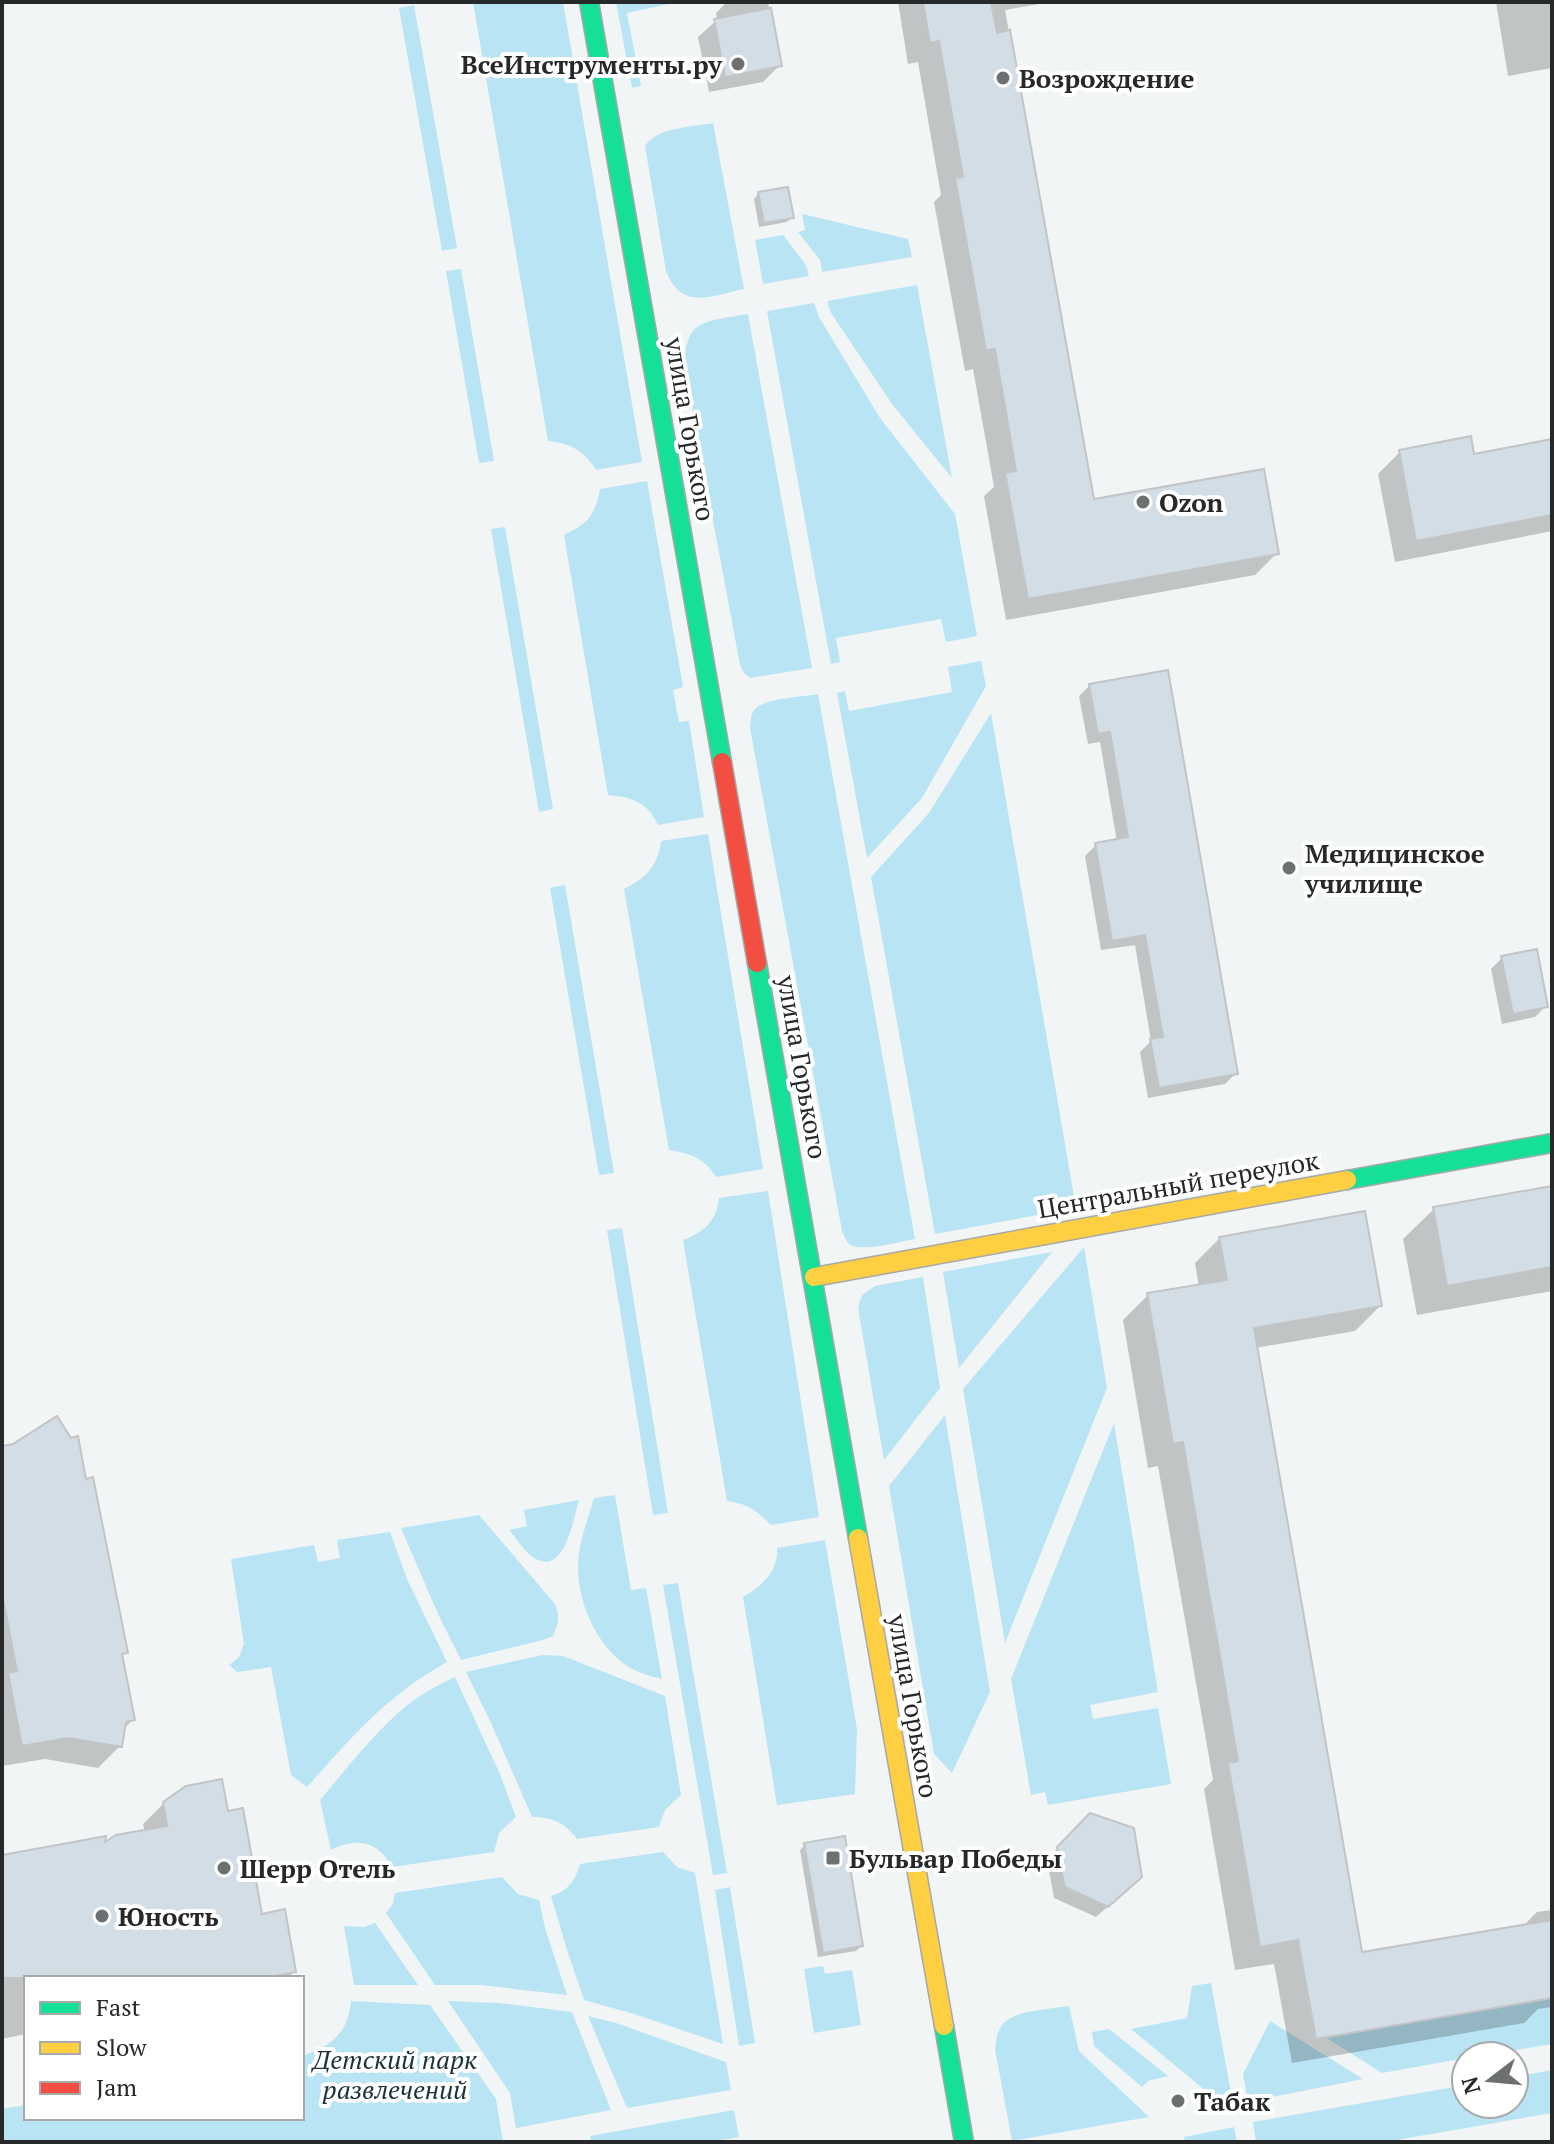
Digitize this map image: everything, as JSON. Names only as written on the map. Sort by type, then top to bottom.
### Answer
[{"type":"main road","name":"улица Горького","points":[[589,2],[964,2142]]},
{"type":"main road","name":"Центральный переулок","points":[[814,1277],[1552,1143]]},
{"type":"green space","points":[[473,2],[563,2],[642,462],[596,470],[576,449],[548,441]]},
{"type":"green space","points":[[616,2],[678,2],[627,13],[641,86],[632,88]]},
{"type":"green space","points":[[414,5],[457,248],[442,251],[399,8]]},
{"type":"green space","points":[[713,123],[744,289],[698,298],[680,292],[666,271],[645,146],[666,131]]},
{"type":"green space","points":[[802,214],[908,239],[912,257],[822,272],[820,260],[798,232],[805,230]]},
{"type":"green space","points":[[783,235],[806,265],[809,276],[763,284],[755,240]]},
{"type":"green space","points":[[461,269],[494,461],[479,463],[446,271]]},
{"type":"green space","points":[[917,285],[952,478],[892,404],[831,313],[827,301]]},
{"type":"green space","points":[[814,303],[819,317],[880,418],[955,514],[977,636],[946,642],[941,619],[836,638],[840,662],[831,664],[767,311]]},
{"type":"green space","points":[[748,314],[812,668],[750,678],[740,665],[685,370],[688,340],[693,332],[708,322]]},
{"type":"green space","points":[[647,481],[683,687],[673,690],[679,722],[689,721],[704,817],[658,825],[638,802],[608,795],[564,535],[589,518],[600,489]]},
{"type":"green space","points":[[505,527],[553,809],[539,812],[491,529]]},
{"type":"green space","points":[[981,661],[986,686],[922,798],[867,858],[837,693],[845,691],[849,711],[952,692],[948,667]]},
{"type":"green space","points":[[818,694],[915,1239],[870,1247],[853,1246],[842,1231],[750,728],[752,714],[760,705]]},
{"type":"green space","points":[[991,713],[1076,1208],[935,1234],[871,877],[929,813]]},
{"type":"green space","points":[[708,834],[763,1169],[716,1177],[707,1165],[696,1158],[669,1150],[624,889],[650,870],[661,841]]},
{"type":"green space","points":[[565,885],[614,1173],[599,1175],[550,888]]},
{"type":"green space","points":[[768,1191],[819,1517],[771,1525],[751,1508],[727,1501],[683,1240],[708,1225],[719,1198]]},
{"type":"green space","points":[[622,1228],[668,1513],[653,1515],[607,1230]]},
{"type":"green space","points":[[1084,1247],[1107,1388],[1005,1643],[963,1389]]},
{"type":"green space","points":[[1052,1252],[959,1368],[943,1272]]},
{"type":"green space","points":[[923,1277],[940,1388],[884,1460],[858,1308],[862,1295],[875,1286]]},
{"type":"green space","points":[[945,1415],[990,1692],[952,1773],[934,1754],[889,1486]]},
{"type":"green space","points":[[1114,1423],[1158,1692],[1090,1705],[1093,1719],[1158,1708],[1171,1784],[1048,1805],[1045,1792],[1031,1795],[1011,1679]]},
{"type":"green space","points":[[615,1495],[631,1590],[646,1588],[662,1679],[635,1671],[615,1656],[595,1630],[583,1600],[579,1583],[579,1552],[594,1498]]},
{"type":"green space","points":[[579,1500],[565,1545],[551,1561],[542,1561],[530,1555],[509,1530],[527,1526],[524,1510]]},
{"type":"green space","points":[[479,1515],[555,1604],[558,1623],[553,1636],[543,1640],[461,1660],[401,1528]]},
{"type":"green space","points":[[390,1532],[407,1579],[447,1662],[388,1703],[307,1787],[291,1775],[271,1667],[237,1672],[229,1665],[239,1657],[244,1644],[231,1559],[314,1545],[318,1562],[340,1558],[337,1540]]},
{"type":"green space","points":[[825,1540],[857,1729],[855,1794],[777,1805],[743,1597],[768,1577],[775,1564],[777,1548]]},
{"type":"green space","points":[[678,1583],[727,1873],[713,1875],[663,1585]]},
{"type":"green space","points":[[542,1655],[563,1656],[665,1696],[681,1795],[665,1810],[659,1827],[577,1839],[558,1822],[532,1817],[466,1672]]},
{"type":"green space","points":[[455,1677],[500,1774],[516,1817],[499,1833],[494,1852],[392,1867],[380,1852],[366,1844],[350,1844],[331,1850],[320,1800],[394,1716]]},
{"type":"green space","points":[[663,1852],[677,1867],[695,1873],[723,2044],[584,2000],[568,1953],[551,1896],[570,1884],[580,1864]]},
{"type":"green space","points":[[502,1877],[518,1894],[539,1900],[567,1995],[481,1985],[435,1985],[386,1913],[393,1904],[395,1893]]},
{"type":"green space","points":[[730,1887],[755,2043],[739,2046],[715,1890]]},
{"type":"green space","points":[[375,1923],[418,1985],[354,1985],[344,1926],[364,1927]]},
{"type":"green space","points":[[823,1966],[825,1974],[852,1970],[861,2025],[814,2033],[804,1969]]},
{"type":"green space","points":[[1211,1983],[1233,2104],[1224,2106],[1131,2029],[1187,2018],[1192,1986]]},
{"type":"green space","points":[[1552,1987],[1552,2044],[1530,2048],[1530,2040],[1450,2040],[1450,2061],[1382,2073],[1325,2037],[1551,1999]]},
{"type":"green space","name":"Детский парк развлечений","points":[[351,2001],[430,2005],[496,2099],[503,2142],[2,2142],[2,2109],[24,2105],[24,2120],[304,2120],[304,2055],[336,2037]]},
{"type":"green space","points":[[448,2001],[499,2003],[572,2012],[611,2110],[516,2128],[510,2093]]},
{"type":"green space","points":[[1069,2006],[1079,2051],[1149,2117],[1012,2141],[995,2049],[998,2032],[1004,2023],[1017,2015]]},
{"type":"green space","points":[[588,2016],[726,2062],[731,2090],[627,2108]]},
{"type":"green space","points":[[1270,2021],[1363,2079],[1248,2102],[1243,2074]]},
{"type":"green space","points":[[1109,2029],[1168,2076],[1148,2081],[1142,2087],[1094,2046],[1092,2032]]},
{"type":"green space","points":[[1552,2070],[1552,2113],[1530,2117],[1530,2074]]},
{"type":"green space","points":[[1450,2088],[1450,2120],[1512,2120],[1385,2142],[1256,2142],[1253,2122]]},
{"type":"green space","points":[[734,2110],[739,2137],[711,2142],[591,2142],[590,2136]]},
{"type":"green space","points":[[1234,2127],[1237,2142],[1185,2142],[1184,2137]]},
{"type":"building","points":[[923,2],[991,2],[997,33],[1010,30],[1094,499],[1264,469],[1279,554],[1028,599],[1005,473],[1016,471],[995,349],[986,350],[955,178],[963,177],[939,41],[930,43]]},
{"type":"building","points":[[771,8],[782,66],[725,77],[714,19]]},
{"type":"building","points":[[788,187],[794,218],[764,223],[758,192]]},
{"type":"building","points":[[1471,436],[1474,454],[1552,439],[1552,515],[1416,541],[1399,450]]},
{"type":"building","points":[[1168,670],[1238,1074],[1159,1088],[1150,1039],[1163,1037],[1145,935],[1112,941],[1095,843],[1128,837],[1110,732],[1098,734],[1089,684]]},
{"type":"building","points":[[1537,949],[1548,1007],[1513,1014],[1501,956]]},
{"type":"building","points":[[1552,1186],[1552,1267],[1447,1286],[1433,1207]]},
{"type":"building","points":[[1365,1211],[1382,1306],[1254,1328],[1362,1952],[1552,1920],[1552,1998],[1316,2039],[1298,1940],[1260,1947],[1228,1763],[1238,1761],[1183,1442],[1173,1444],[1147,1293],[1227,1280],[1219,1237]]},
{"type":"building","points":[[57,1416],[71,1438],[78,1436],[86,1479],[93,1477],[128,1653],[122,1654],[135,1720],[126,1722],[122,1747],[68,1738],[22,1746],[8,1673],[17,1671],[2,1594],[2,1446],[13,1444]]},
{"type":"building","name":"Юность","points":[[222,1779],[228,1811],[243,1808],[262,1914],[285,1909],[296,1972],[275,1976],[2,1978],[2,1855],[106,1836],[105,1842],[116,1835],[167,1826],[163,1802],[186,1786]]},
{"type":"building","points":[[1090,1813],[1134,1828],[1142,1877],[1108,1907],[1065,1887],[1060,1865],[1057,1847]]},
{"type":"building","points":[[845,1836],[863,1946],[823,1953],[804,1843]]},
{"type":"traffic: fast","points":[[589,2],[722,762]]},
{"type":"traffic: fast","points":[[757,963],[858,1538]]},
{"type":"traffic: fast","points":[[1347,1180],[1552,1143]]},
{"type":"traffic: fast","points":[[944,2026],[964,2142]]},
{"type":"traffic: slow","points":[[814,1277],[1347,1180]]},
{"type":"traffic: slow","points":[[858,1538],[944,2026]]},
{"type":"traffic: jam","points":[[722,762],[757,963]]},
{"type":"place","name":"ВсеИнструменты.ру","points":[[738,64]]},
{"type":"place","name":"Возрождение","points":[[1003,78]]},
{"type":"place","name":"Ozon","points":[[1143,502]]},
{"type":"place","name":"Медицинское училище","points":[[1289,868]]},
{"type":"place","name":"Бульвар Победы","points":[[833,1858]]},
{"type":"place","name":"Шерр Отель","points":[[224,1868]]},
{"type":"place","name":"Юность","points":[[102,1916]]},
{"type":"place","name":"Табак","points":[[1178,2101]]}]
